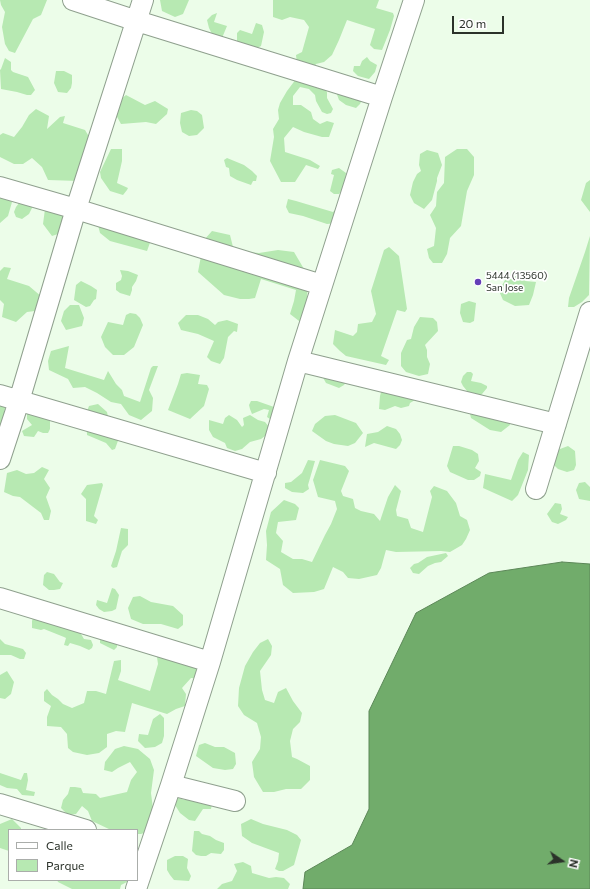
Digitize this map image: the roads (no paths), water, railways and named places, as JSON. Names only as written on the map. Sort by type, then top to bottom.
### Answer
[{"type":"street","points":[[73,0],[382,97]]},
{"type":"street","points":[[0,459],[19,401],[76,210],[143,0]]},
{"type":"street","points":[[138,877],[143,847],[171,785],[210,662],[298,362],[414,0]]},
{"type":"street","points":[[0,187],[322,286]]},
{"type":"street","points":[[536,489],[590,312]]},
{"type":"street","points":[[298,362],[556,424]]},
{"type":"street","points":[[0,395],[266,473]]},
{"type":"street","points":[[0,598],[210,662]]},
{"type":"street","points":[[171,785],[235,801]]},
{"type":"street","points":[[0,804],[83,829]]},
{"type":"place","name":"5444 (13560) San Jose","points":[[478,282]]}]
